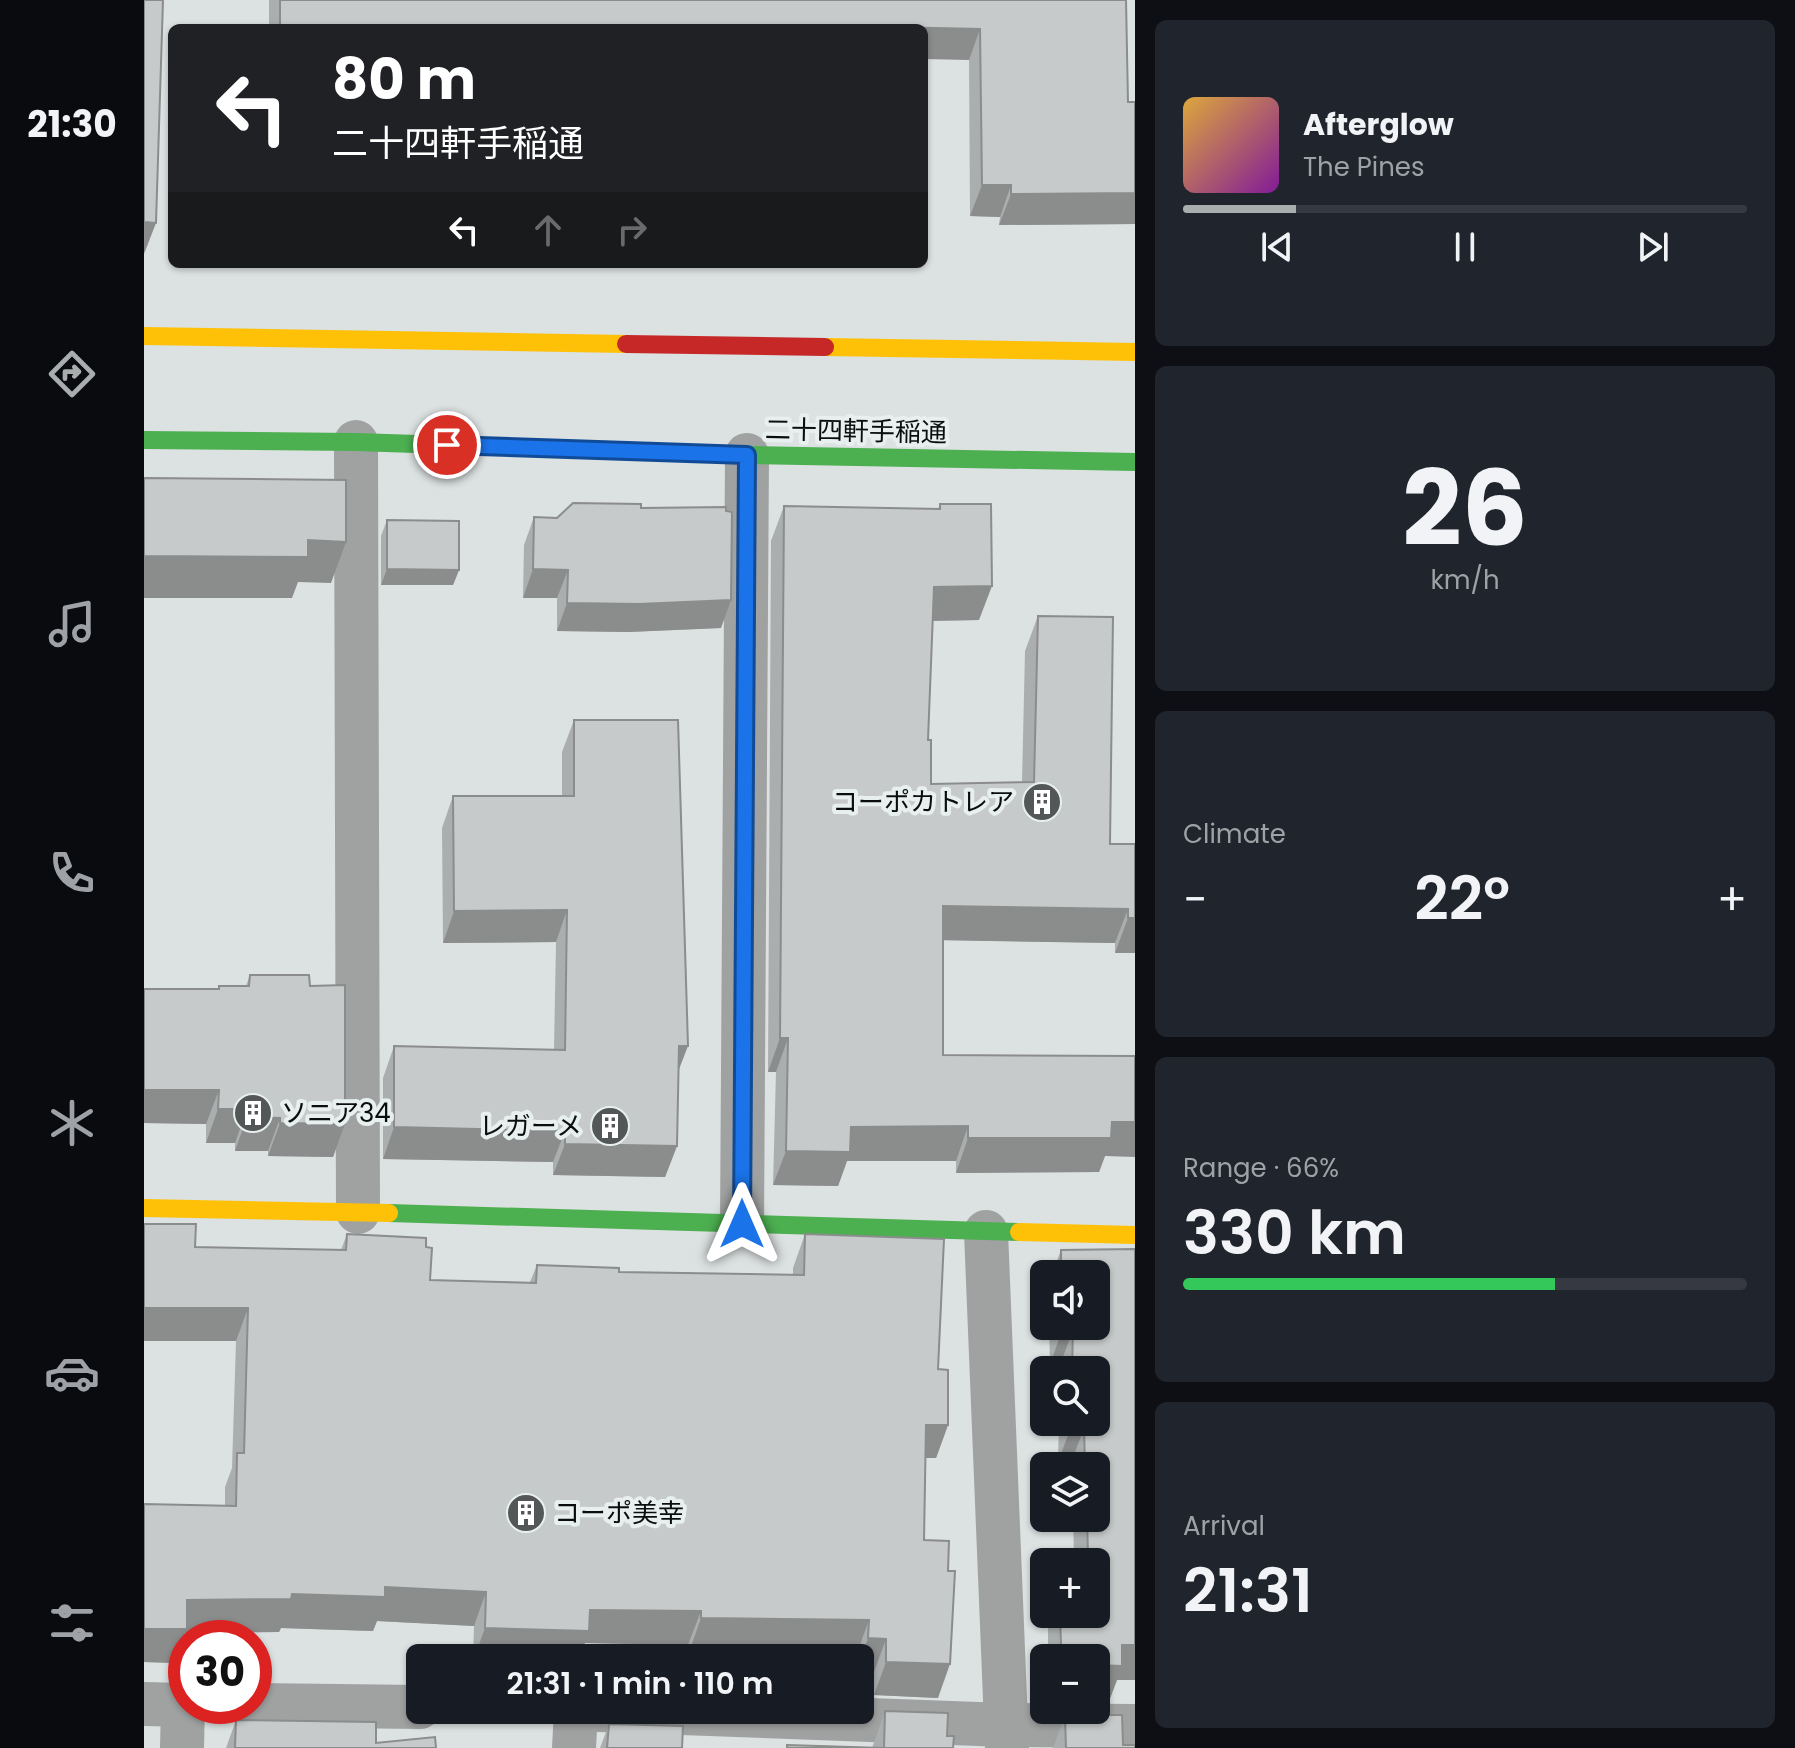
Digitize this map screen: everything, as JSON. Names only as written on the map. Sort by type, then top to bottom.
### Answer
[{"type":"street","points":[[144,336],[1135,352]]},
{"type":"street","name":"二十四軒手稲通","points":[[144,440],[356,442],[747,455],[1135,462]]},
{"type":"street","points":[[356,442],[358,1212]]},
{"type":"street","points":[[742,1224],[747,455]]},
{"type":"street","points":[[144,1208],[1135,1235]]},
{"type":"street","points":[[986,1232],[1006,1736]]},
{"type":"street","points":[[272,1705],[406,1707]]},
{"type":"street","points":[[176,1724],[182,1748]]},
{"type":"street","points":[[574,1748],[575,1724]]},
{"type":"street","points":[[818,1724],[1006,1736],[1135,1726]]},
{"type":"building","points":[[144,0],[163,0],[156,223],[144,222]]},
{"type":"building","points":[[280,0],[1126,0],[1128,102],[1135,102],[1135,193],[1011,194],[1011,185],[982,185],[980,29],[928,28],[928,24],[280,24]]},
{"type":"building","points":[[144,478],[346,480],[346,542],[308,540],[308,557],[144,556]]},
{"type":"building","points":[[573,503],[641,504],[641,508],[726,507],[726,511],[732,512],[731,600],[567,603],[568,570],[533,569],[534,517],[557,518]]},
{"type":"building","points":[[940,504],[991,504],[992,586],[934,587],[928,740],[931,740],[931,784],[1034,782],[1038,616],[1113,617],[1110,844],[1135,844],[1135,918],[1128,918],[1128,909],[943,906],[943,1055],[1135,1056],[1135,1122],[1112,1122],[1111,1138],[968,1138],[968,1126],[851,1127],[850,1152],[786,1151],[788,1038],[780,1038],[784,506],[940,509]]},
{"type":"building","points":[[387,520],[459,521],[459,570],[387,569]]},
{"type":"building","points":[[574,720],[678,720],[688,1046],[679,1046],[677,1146],[565,1144],[565,1131],[394,1127],[394,1046],[565,1050],[567,910],[454,911],[453,796],[574,796]]},
{"type":"building","points":[[250,975],[309,975],[310,986],[345,985],[345,1124],[280,1123],[280,1118],[247,1117],[247,1109],[218,1109],[219,1090],[144,1090],[144,989],[249,986]]},
{"type":"building","points":[[144,1224],[196,1224],[195,1247],[346,1250],[347,1234],[426,1238],[426,1247],[432,1248],[430,1280],[536,1283],[537,1265],[619,1268],[619,1272],[804,1275],[805,1234],[944,1239],[938,1369],[948,1370],[948,1425],[926,1425],[924,1540],[949,1541],[948,1571],[955,1571],[950,1664],[886,1662],[886,1639],[868,1638],[869,1620],[701,1618],[701,1611],[590,1610],[589,1631],[485,1628],[486,1592],[385,1587],[385,1597],[292,1594],[291,1599],[187,1600],[187,1620],[168,1620],[168,1629],[144,1629],[144,1504],[236,1506],[237,1453],[244,1453],[248,1308],[144,1308]]},
{"type":"building","points":[[1135,1249],[1135,1645],[1122,1645],[1122,1666],[1110,1666],[1110,1644],[1061,1644],[1060,1628],[1110,1628],[1110,1548],[1088,1548],[1087,1532],[1110,1532],[1110,1452],[1085,1452],[1084,1436],[1110,1436],[1110,1356],[1072,1356],[1073,1340],[1110,1340],[1110,1260],[1061,1260],[1061,1250]]},
{"type":"building","points":[[885,1711],[948,1713],[947,1736],[954,1736],[953,1748],[884,1748]]},
{"type":"building","points":[[1110,1715],[1122,1715],[1123,1745],[1135,1745],[1135,1748],[1066,1748],[1065,1724],[1110,1724]]},
{"type":"building","points":[[272,1721],[376,1722],[376,1743],[435,1737],[436,1748],[235,1748],[236,1724],[272,1724]]},
{"type":"building","points":[[609,1724],[683,1726],[682,1748],[607,1748]]},
{"type":"building","points":[[787,1745],[883,1748],[787,1748]]},
{"type":"traffic: fast","points":[[144,440],[356,442],[747,455],[1135,462]]},
{"type":"traffic: fast","points":[[389,1213],[1019,1232]]},
{"type":"traffic: slow","points":[[144,336],[626,344]]},
{"type":"traffic: slow","points":[[825,347],[1135,352]]},
{"type":"traffic: slow","points":[[144,1208],[389,1213]]},
{"type":"traffic: slow","points":[[1019,1232],[1135,1235]]},
{"type":"traffic: jam","points":[[626,344],[825,347]]},
{"type":"place","name":"コーポカトレア","points":[[1042,802]]},
{"type":"place","name":"ソニア34","points":[[253,1113]]},
{"type":"place","name":"レガーメ","points":[[610,1126]]},
{"type":"place","name":"コーポ美幸","points":[[526,1513]]},
{"type":"route","points":[[447,445],[747,455],[742,1224]]}]
